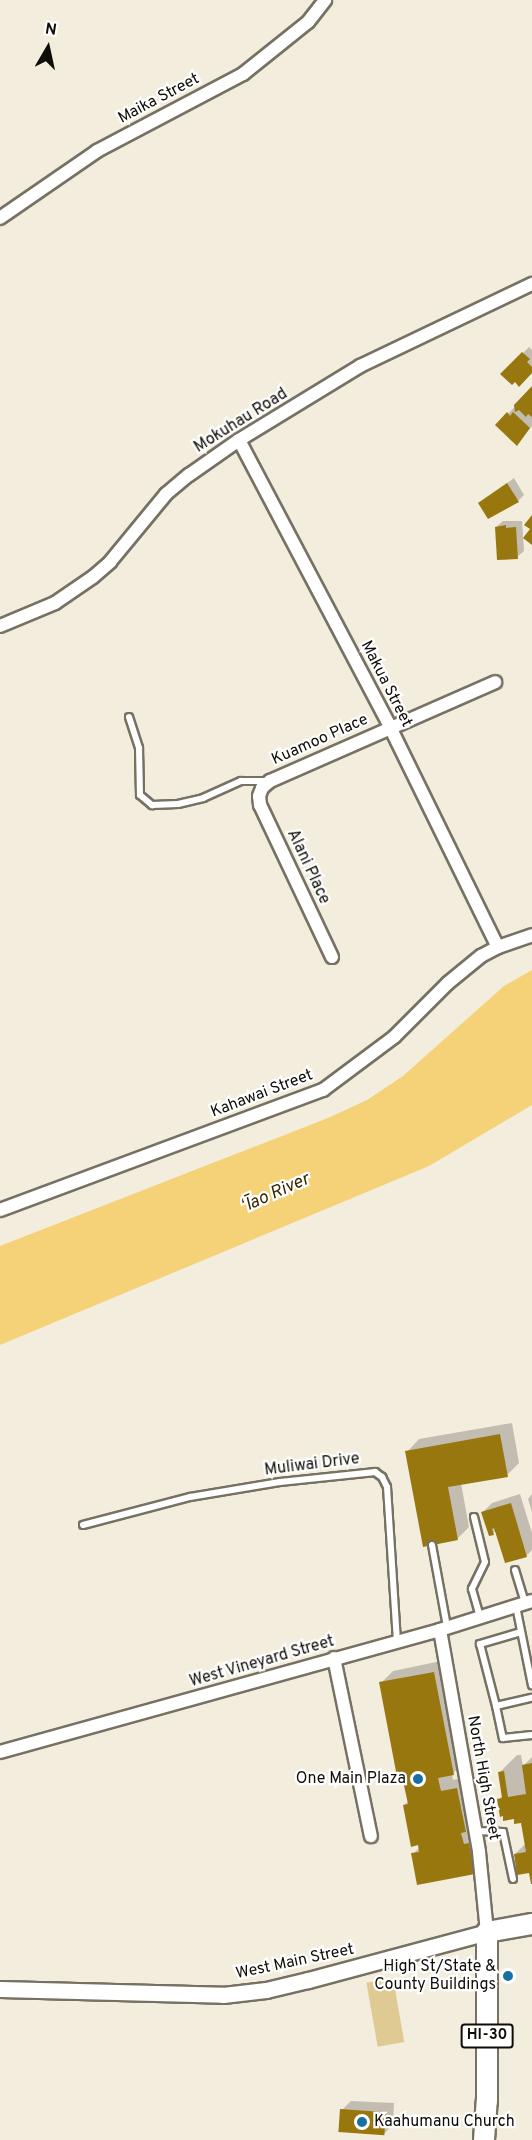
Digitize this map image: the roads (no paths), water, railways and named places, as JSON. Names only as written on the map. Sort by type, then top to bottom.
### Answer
[{"type":"main road","points":[[487,1932],[532,1924]]},
{"type":"main road","name":"HI-30","points":[[484,2140],[487,2101],[487,1932]]},
{"type":"street","name":"Maika Street","points":[[0,218],[97,151],[243,74],[308,22],[325,0]]},
{"type":"street","name":"Mokuhau Road","points":[[0,626],[55,603],[93,577],[110,562],[166,494],[239,440],[360,366],[531,287]]},
{"type":"street","name":"Makua Street","points":[[239,440],[390,727],[498,947]]},
{"type":"street","name":"Kuamoo Place","points":[[265,786],[390,727],[495,682]]},
{"type":"street","name":"Alani Place","points":[[265,786],[259,803],[332,957]]},
{"type":"street","name":"Kahawai Street","points":[[0,1210],[322,1090],[394,1037],[448,983],[481,956],[498,947],[532,935]]},
{"type":"street","name":"West Vineyard Street","points":[[0,1752],[444,1628],[524,1603]]},
{"type":"street","name":"North High Street","points":[[444,1628],[475,1831],[487,1932]]},
{"type":"street","points":[[334,1658],[371,1836]]},
{"type":"street","name":"West Main Street","points":[[0,1989],[180,1996],[255,1992],[487,1932]]},
{"type":"lane","points":[[129,717],[139,748],[140,795],[152,805],[178,804],[195,800],[241,781],[265,786]]},
{"type":"lane","name":"Muliwai Drive","points":[[83,1525],[190,1497],[280,1482],[375,1472],[384,1479],[387,1487],[397,1641]]},
{"type":"lane","points":[[474,1517],[485,1562],[472,1589],[480,1617]]},
{"type":"lane","points":[[432,1545],[444,1628]]},
{"type":"lane","points":[[515,1570],[524,1603],[521,1632],[532,1685]]},
{"type":"lane","points":[[521,1632],[480,1644],[503,1738],[532,1735]]},
{"type":"lane","points":[[496,1706],[532,1698]]},
{"type":"lane","points":[[475,1831],[503,1832],[513,1879]]},
{"type":"water","name":"ʻĪao River","points":[[532,970],[532,1105],[429,1166],[0,1345],[0,1246],[328,1118],[367,1100],[403,1076],[504,986]]},
{"type":"place","name":"One Main Plaza","points":[[418,1779]]},
{"type":"place","name":"High St/State & County Buildings","points":[[508,1976]]},
{"type":"place","name":"Kaahumanu Church","points":[[362,2122]]}]
